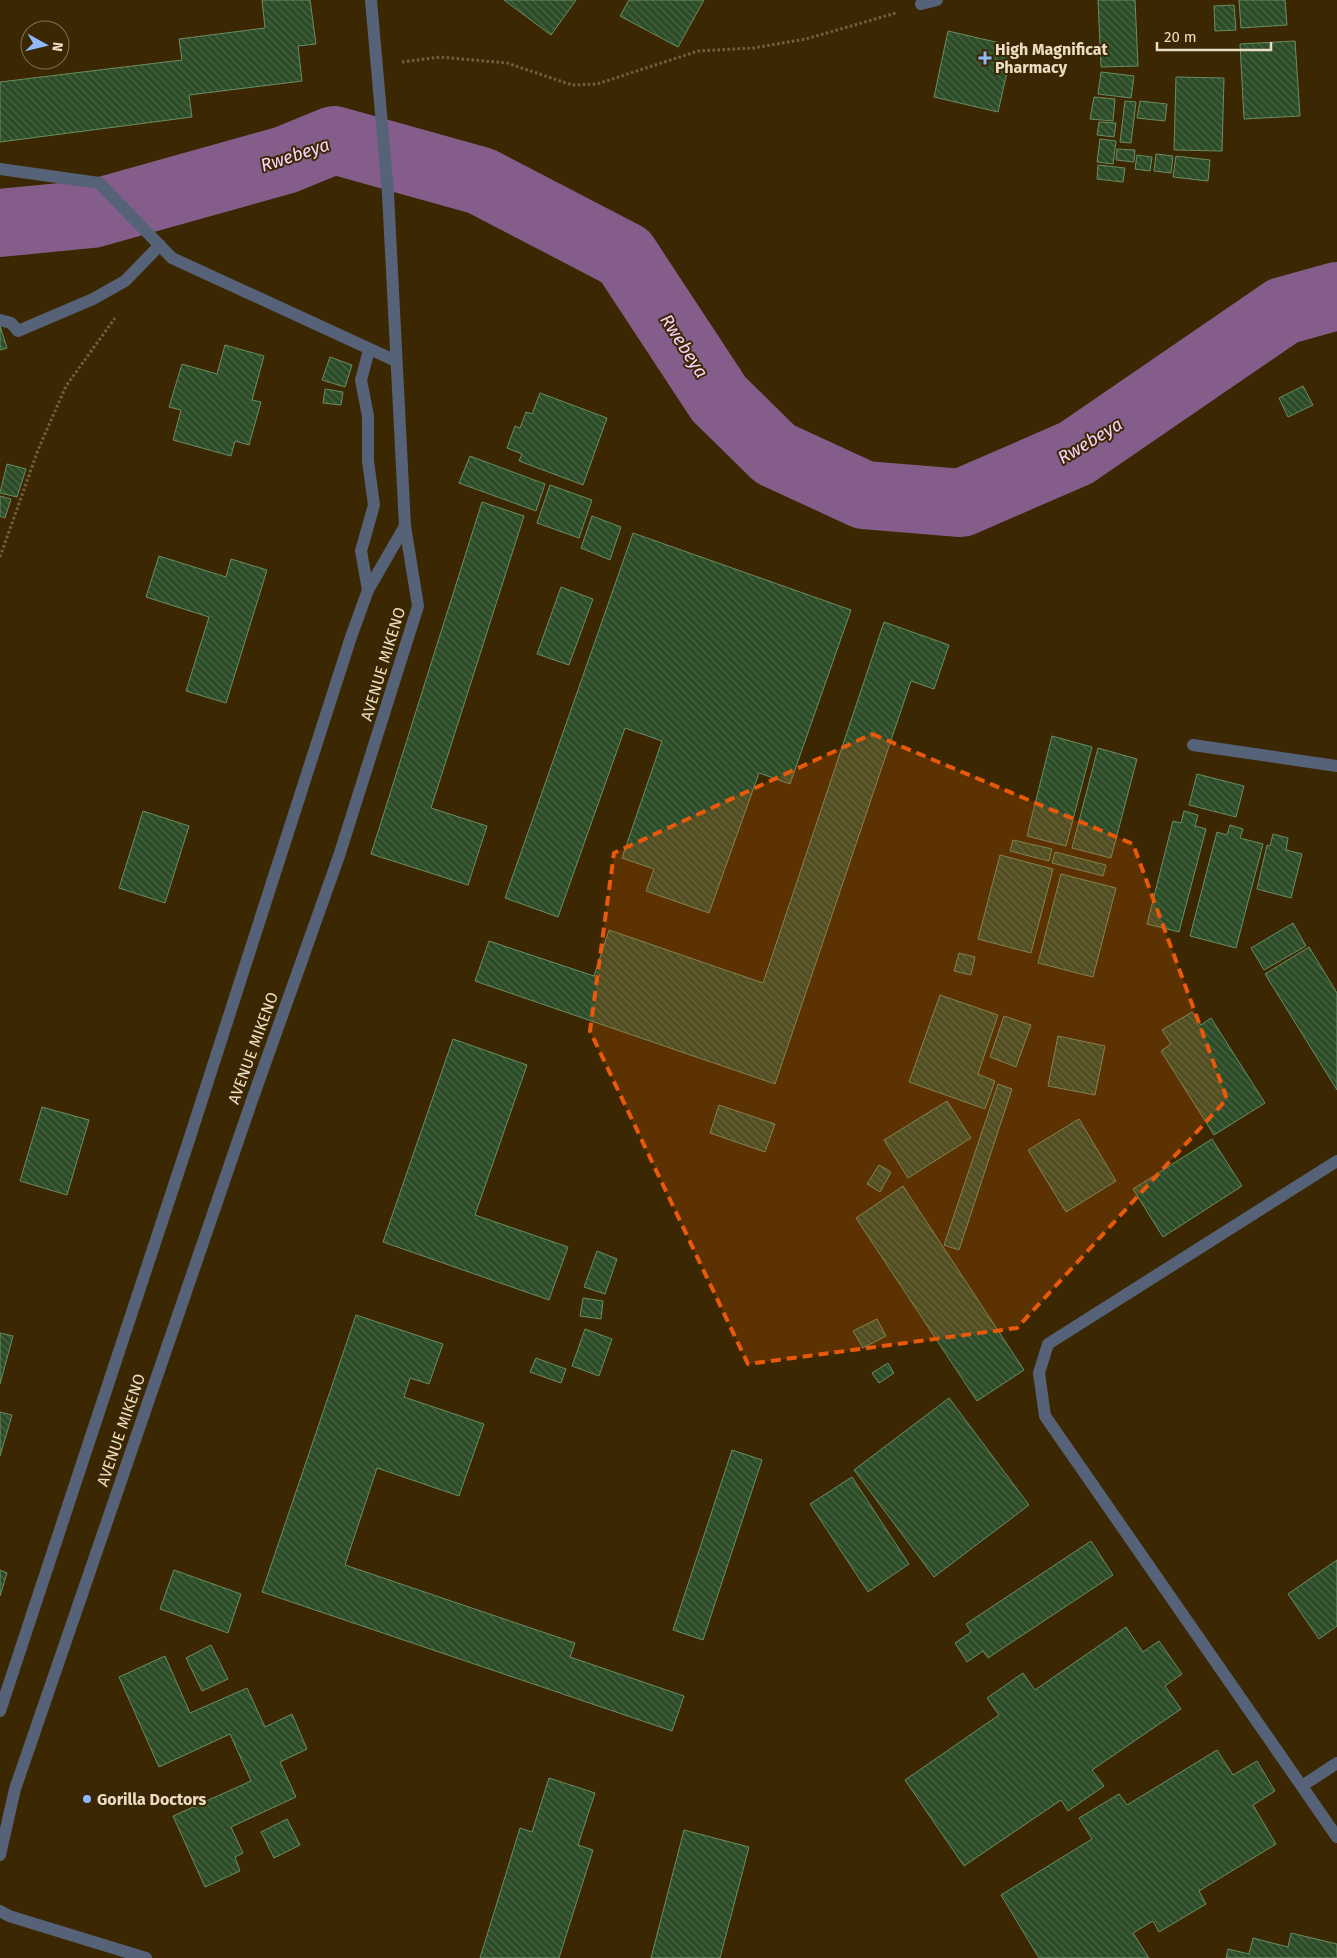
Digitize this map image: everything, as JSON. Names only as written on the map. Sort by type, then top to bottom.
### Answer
[{"type":"street","points":[[371,0],[388,193],[405,526]]},
{"type":"street","points":[[921,4],[937,0]]},
{"type":"street","points":[[0,169],[100,183],[172,258],[396,362]]},
{"type":"street","points":[[0,320],[11,323],[18,331],[93,299],[125,281],[160,245]]},
{"type":"street","points":[[368,590],[361,551],[374,505],[368,461],[368,416],[361,380],[370,350]]},
{"type":"street","name":"AVENUE MIKENO","points":[[0,1711],[368,590],[405,526]]},
{"type":"street","name":"AVENUE MIKENO","points":[[0,1855],[15,1789],[251,1103],[339,856],[408,639],[418,606],[405,526]]},
{"type":"street","points":[[1193,745],[1337,766]]},
{"type":"street","points":[[1337,1161],[1048,1344],[1039,1373],[1045,1416],[1337,1837]]},
{"type":"street","points":[[1302,1786],[1337,1763]]},
{"type":"street","points":[[0,1911],[10,1916],[146,1958]]},
{"type":"path","points":[[376,65],[440,57],[507,63],[572,85],[597,84],[698,51],[753,48],[806,39],[885,17],[921,4]]},
{"type":"path","points":[[0,557],[38,450],[66,386],[116,318]]},
{"type":"highlighted area","points":[[872,734],[1133,844],[1227,1099],[1017,1328],[748,1364],[590,1031],[614,853]]},
{"type":"building","points":[[262,0],[310,0],[316,44],[298,46],[302,81],[189,95],[192,117],[0,142],[0,82],[182,60],[179,39],[265,28]]},
{"type":"building","points":[[504,0],[576,0],[551,35]]},
{"type":"building","points":[[629,0],[704,0],[678,47],[620,16]]},
{"type":"building","points":[[1098,0],[1135,0],[1138,66],[1101,67]]},
{"type":"building","points":[[1239,0],[1285,0],[1287,25],[1241,28]]},
{"type":"building","points":[[1234,5],[1236,30],[1215,31],[1214,6]]},
{"type":"building","points":[[948,31],[1013,46],[998,112],[934,97]]},
{"type":"building","points":[[1295,41],[1300,116],[1244,119],[1240,44]]},
{"type":"building","points":[[1101,72],[1134,76],[1131,98],[1098,94]]},
{"type":"building","points":[[1176,77],[1224,78],[1222,151],[1174,150]]},
{"type":"building","points":[[1094,97],[1115,99],[1113,121],[1090,119]]},
{"type":"building","points":[[1125,101],[1136,102],[1131,143],[1120,142]]},
{"type":"building","points":[[1140,101],[1167,104],[1165,121],[1137,118]]},
{"type":"building","points":[[1099,122],[1116,123],[1114,137],[1097,135]]},
{"type":"building","points":[[1100,139],[1116,141],[1113,164],[1097,162]]},
{"type":"building","points":[[1117,149],[1135,150],[1134,162],[1116,160]]},
{"type":"building","points":[[1156,154],[1173,156],[1171,173],[1154,171]]},
{"type":"building","points":[[1137,155],[1152,157],[1150,171],[1135,169]]},
{"type":"building","points":[[1176,156],[1210,160],[1208,181],[1173,177]]},
{"type":"building","points":[[1098,165],[1125,168],[1123,182],[1097,179]]},
{"type":"building","points":[[0,326],[7,348],[0,350]]},
{"type":"building","points":[[225,345],[264,356],[252,400],[261,402],[249,445],[235,441],[231,456],[173,440],[181,410],[169,407],[182,364],[217,374]]},
{"type":"building","points":[[330,357],[352,365],[345,387],[322,380]]},
{"type":"building","points":[[1303,386],[1313,405],[1288,417],[1279,398]]},
{"type":"building","points":[[325,389],[343,392],[341,405],[323,403]]},
{"type":"building","points":[[540,393],[607,418],[583,485],[519,461],[522,454],[507,448],[515,426],[520,428],[526,412],[532,414]]},
{"type":"building","points":[[470,456],[545,484],[536,511],[459,483]]},
{"type":"building","points":[[7,464],[26,469],[17,497],[0,493]]},
{"type":"building","points":[[550,485],[592,500],[579,538],[537,523]]},
{"type":"building","points":[[0,496],[11,499],[5,518],[0,516]]},
{"type":"building","points":[[482,502],[524,516],[431,808],[487,826],[468,885],[371,854]]},
{"type":"building","points":[[592,516],[621,527],[610,560],[581,548]]},
{"type":"building","points":[[633,533],[851,610],[790,784],[759,773],[709,913],[646,891],[654,869],[622,858],[662,741],[625,728],[558,917],[505,898]]},
{"type":"building","points":[[159,556],[226,577],[231,559],[267,570],[226,703],[186,691],[209,617],[146,597]]},
{"type":"building","points":[[561,587],[593,599],[569,665],[537,654]]},
{"type":"building","points":[[884,622],[949,645],[934,689],[911,681],[775,1084],[475,981],[489,941],[594,976],[609,930],[763,983]]},
{"type":"building","points":[[1052,736],[1092,747],[1066,846],[1027,836]]},
{"type":"building","points":[[1098,748],[1137,759],[1111,858],[1072,848]]},
{"type":"building","points":[[1197,774],[1244,786],[1236,817],[1189,805]]},
{"type":"building","points":[[143,811],[189,826],[165,903],[119,888]]},
{"type":"building","points":[[1184,811],[1198,815],[1195,826],[1206,829],[1179,932],[1147,924],[1173,821],[1181,823]]},
{"type":"building","points":[[1230,825],[1243,829],[1240,838],[1263,844],[1236,948],[1190,936],[1217,832],[1227,835]]},
{"type":"building","points":[[1273,834],[1288,838],[1286,850],[1302,854],[1291,898],[1257,889],[1267,845],[1270,846]]},
{"type":"building","points":[[1013,840],[1052,849],[1049,861],[1010,851]]},
{"type":"building","points":[[1055,852],[1106,865],[1103,876],[1052,863]]},
{"type":"building","points":[[1000,855],[1053,869],[1031,953],[978,939]]},
{"type":"building","points":[[1061,874],[1116,888],[1093,977],[1038,963]]},
{"type":"building","points":[[1293,923],[1306,946],[1264,970],[1251,948]]},
{"type":"building","points":[[1309,947],[1337,993],[1337,1090],[1265,974]]},
{"type":"building","points":[[959,953],[975,957],[971,975],[954,971]]},
{"type":"building","points":[[940,995],[998,1015],[978,1074],[995,1081],[985,1109],[909,1082]]},
{"type":"building","points":[[1192,1012],[1201,1025],[1211,1018],[1265,1103],[1214,1135],[1161,1051],[1171,1044],[1162,1030]]},
{"type":"building","points":[[1004,1016],[1031,1025],[1016,1067],[990,1057]]},
{"type":"building","points":[[1058,1036],[1105,1046],[1095,1095],[1048,1086]]},
{"type":"building","points":[[453,1039],[527,1065],[475,1215],[568,1247],[549,1300],[383,1242]]},
{"type":"building","points":[[998,1084],[1012,1089],[959,1250],[944,1245]]},
{"type":"building","points":[[947,1101],[971,1138],[908,1178],[884,1140]]},
{"type":"building","points":[[719,1105],[775,1124],[765,1152],[710,1133]]},
{"type":"building","points":[[42,1107],[89,1120],[67,1195],[20,1181]]},
{"type":"building","points":[[1079,1119],[1116,1181],[1066,1212],[1028,1150]]},
{"type":"building","points":[[1212,1139],[1242,1186],[1163,1237],[1133,1189]]},
{"type":"building","points":[[879,1165],[891,1172],[880,1192],[867,1184]]},
{"type":"building","points":[[903,1186],[1024,1370],[977,1401],[856,1218]]},
{"type":"building","points":[[597,1251],[617,1259],[605,1294],[584,1287]]},
{"type":"building","points":[[583,1298],[603,1301],[601,1319],[580,1316]]},
{"type":"building","points":[[356,1315],[443,1344],[429,1384],[410,1378],[404,1397],[484,1424],[459,1496],[377,1468],[345,1565],[575,1643],[570,1657],[684,1696],[672,1731],[262,1592]]},
{"type":"building","points":[[877,1319],[886,1336],[863,1348],[853,1331]]},
{"type":"building","points":[[585,1329],[612,1339],[599,1376],[572,1366]]},
{"type":"building","points":[[0,1333],[13,1336],[0,1384]]},
{"type":"building","points":[[536,1358],[566,1369],[561,1383],[530,1372]]},
{"type":"building","points":[[888,1363],[894,1373],[879,1383],[872,1373]]},
{"type":"building","points":[[949,1398],[1029,1505],[934,1577],[854,1470]]},
{"type":"building","points":[[0,1412],[12,1415],[0,1456]]},
{"type":"building","points":[[732,1450],[762,1460],[703,1640],[673,1630]]},
{"type":"building","points":[[852,1477],[909,1564],[868,1592],[810,1504]]},
{"type":"building","points":[[1091,1541],[1113,1575],[988,1658],[983,1651],[967,1662],[955,1643],[971,1632],[966,1624]]},
{"type":"building","points":[[1337,1560],[1337,1626],[1319,1639],[1288,1594]]},
{"type":"building","points":[[0,1570],[7,1573],[0,1596]]},
{"type":"building","points":[[174,1570],[241,1594],[228,1633],[160,1609]]},
{"type":"building","points":[[1126,1627],[1143,1652],[1159,1641],[1182,1674],[1165,1686],[1181,1709],[1092,1770],[1104,1786],[1068,1811],[1061,1800],[964,1866],[905,1780],[999,1715],[987,1698],[1023,1673],[1035,1690]]},
{"type":"building","points":[[211,1645],[228,1679],[202,1691],[186,1658]]},
{"type":"building","points":[[165,1656],[190,1713],[247,1688],[265,1727],[292,1714],[307,1749],[280,1762],[296,1797],[231,1827],[243,1853],[235,1857],[240,1871],[205,1887],[173,1816],[251,1781],[230,1734],[159,1767],[119,1677]]},
{"type":"building","points":[[1217,1750],[1233,1775],[1257,1761],[1275,1791],[1253,1805],[1276,1844],[1199,1891],[1206,1904],[1159,1932],[1153,1921],[1133,1933],[1149,1958],[1039,1958],[1001,1895],[1092,1839],[1079,1818],[1119,1794],[1127,1805]]},
{"type":"building","points":[[549,1778],[595,1793],[578,1845],[593,1850],[559,1958],[480,1958],[520,1828],[532,1832]]},
{"type":"building","points":[[287,1819],[300,1845],[274,1858],[261,1832]]},
{"type":"building","points":[[684,1830],[749,1847],[720,1958],[651,1958]]},
{"type":"building","points":[[1291,1933],[1337,1944],[1337,1958],[1226,1958],[1228,1949],[1249,1954],[1253,1938],[1288,1947]]},
{"type":"waterway","name":"Rwebeya","points":[[0,223],[92,214],[285,160],[334,140],[481,181],[625,256],[719,399],[775,454],[864,495],[961,503],[1076,453],[1283,311],[1337,296]]},
{"type":"place","name":"High Magnificat Pharmacy","points":[[985,58]]},
{"type":"place","name":"Gorilla Doctors","points":[[87,1799]]}]
